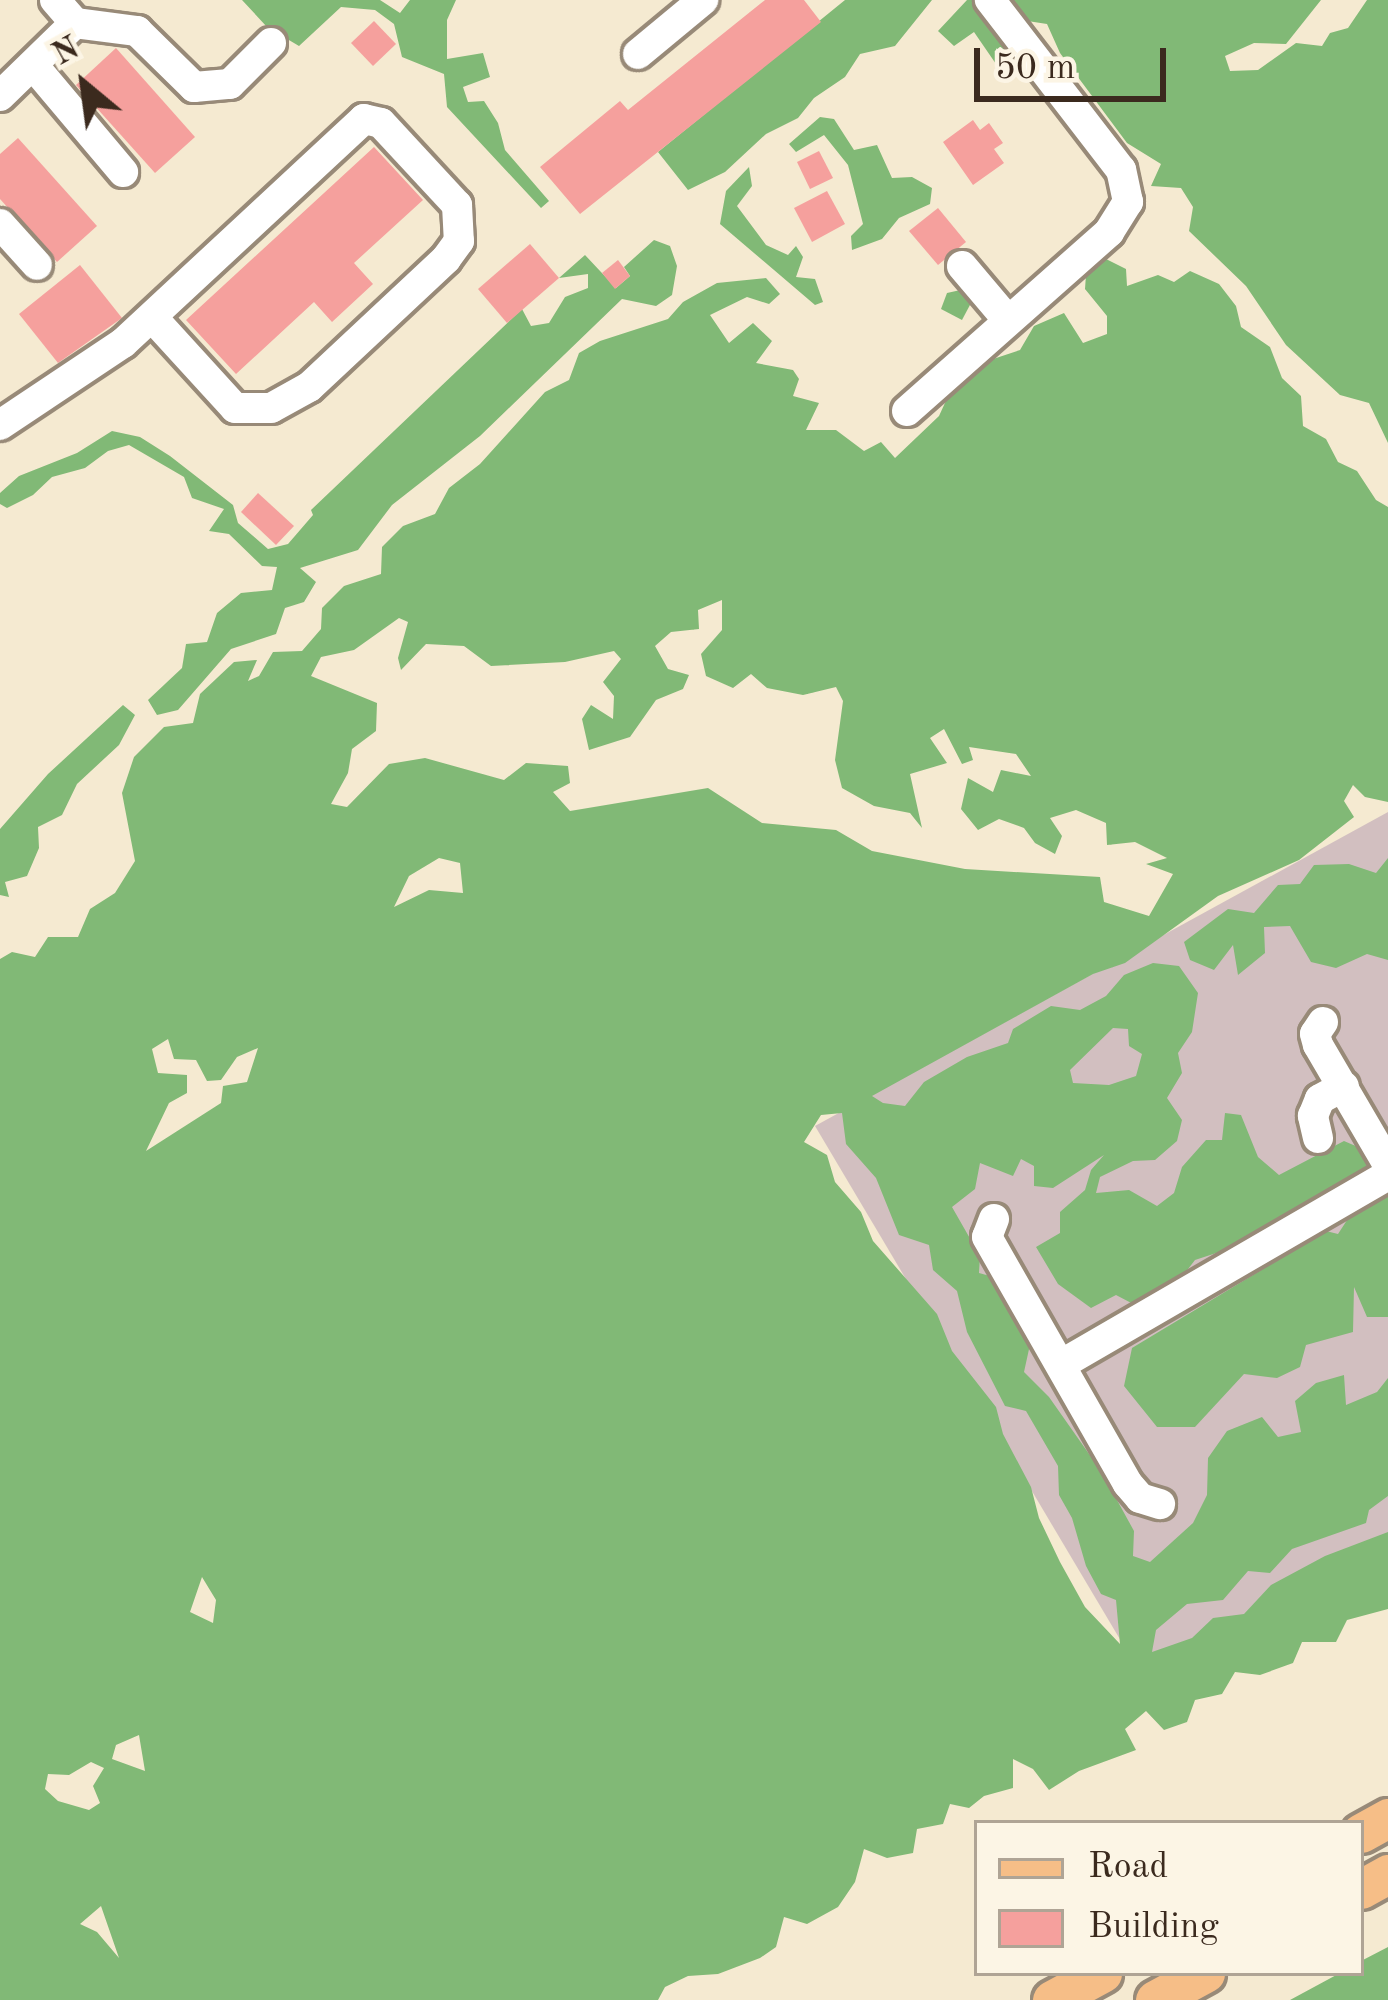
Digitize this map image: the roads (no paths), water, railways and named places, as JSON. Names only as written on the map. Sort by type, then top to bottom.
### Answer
[{"type":"main road","points":[[1052,2000],[1096,1976]]},
{"type":"main road","points":[[1155,2000],[1199,1976]]},
{"type":"street","points":[[638,54],[703,0]]},
{"type":"street","points":[[907,411],[1006,318],[1108,232],[1127,202],[1121,170],[990,0]]},
{"type":"street","points":[[0,97],[32,65],[65,12],[137,32],[194,87],[230,84],[271,43]]},
{"type":"street","points":[[32,65],[123,172]]},
{"type":"street","points":[[0,425],[123,343],[364,119],[381,123],[457,205],[459,241],[446,259],[309,387],[271,408],[235,408],[152,317]]},
{"type":"street","points":[[0,224],[38,265]]},
{"type":"street","points":[[962,266],[1006,318]]},
{"type":"street","points":[[1323,1022],[1315,1034],[1388,1165]]},
{"type":"street","points":[[1318,1138],[1313,1116],[1320,1099],[1344,1087]]},
{"type":"street","points":[[1062,1364],[1388,1174]]},
{"type":"street","points":[[994,1219],[987,1238],[1128,1484],[1140,1498],[1160,1504]]}]
